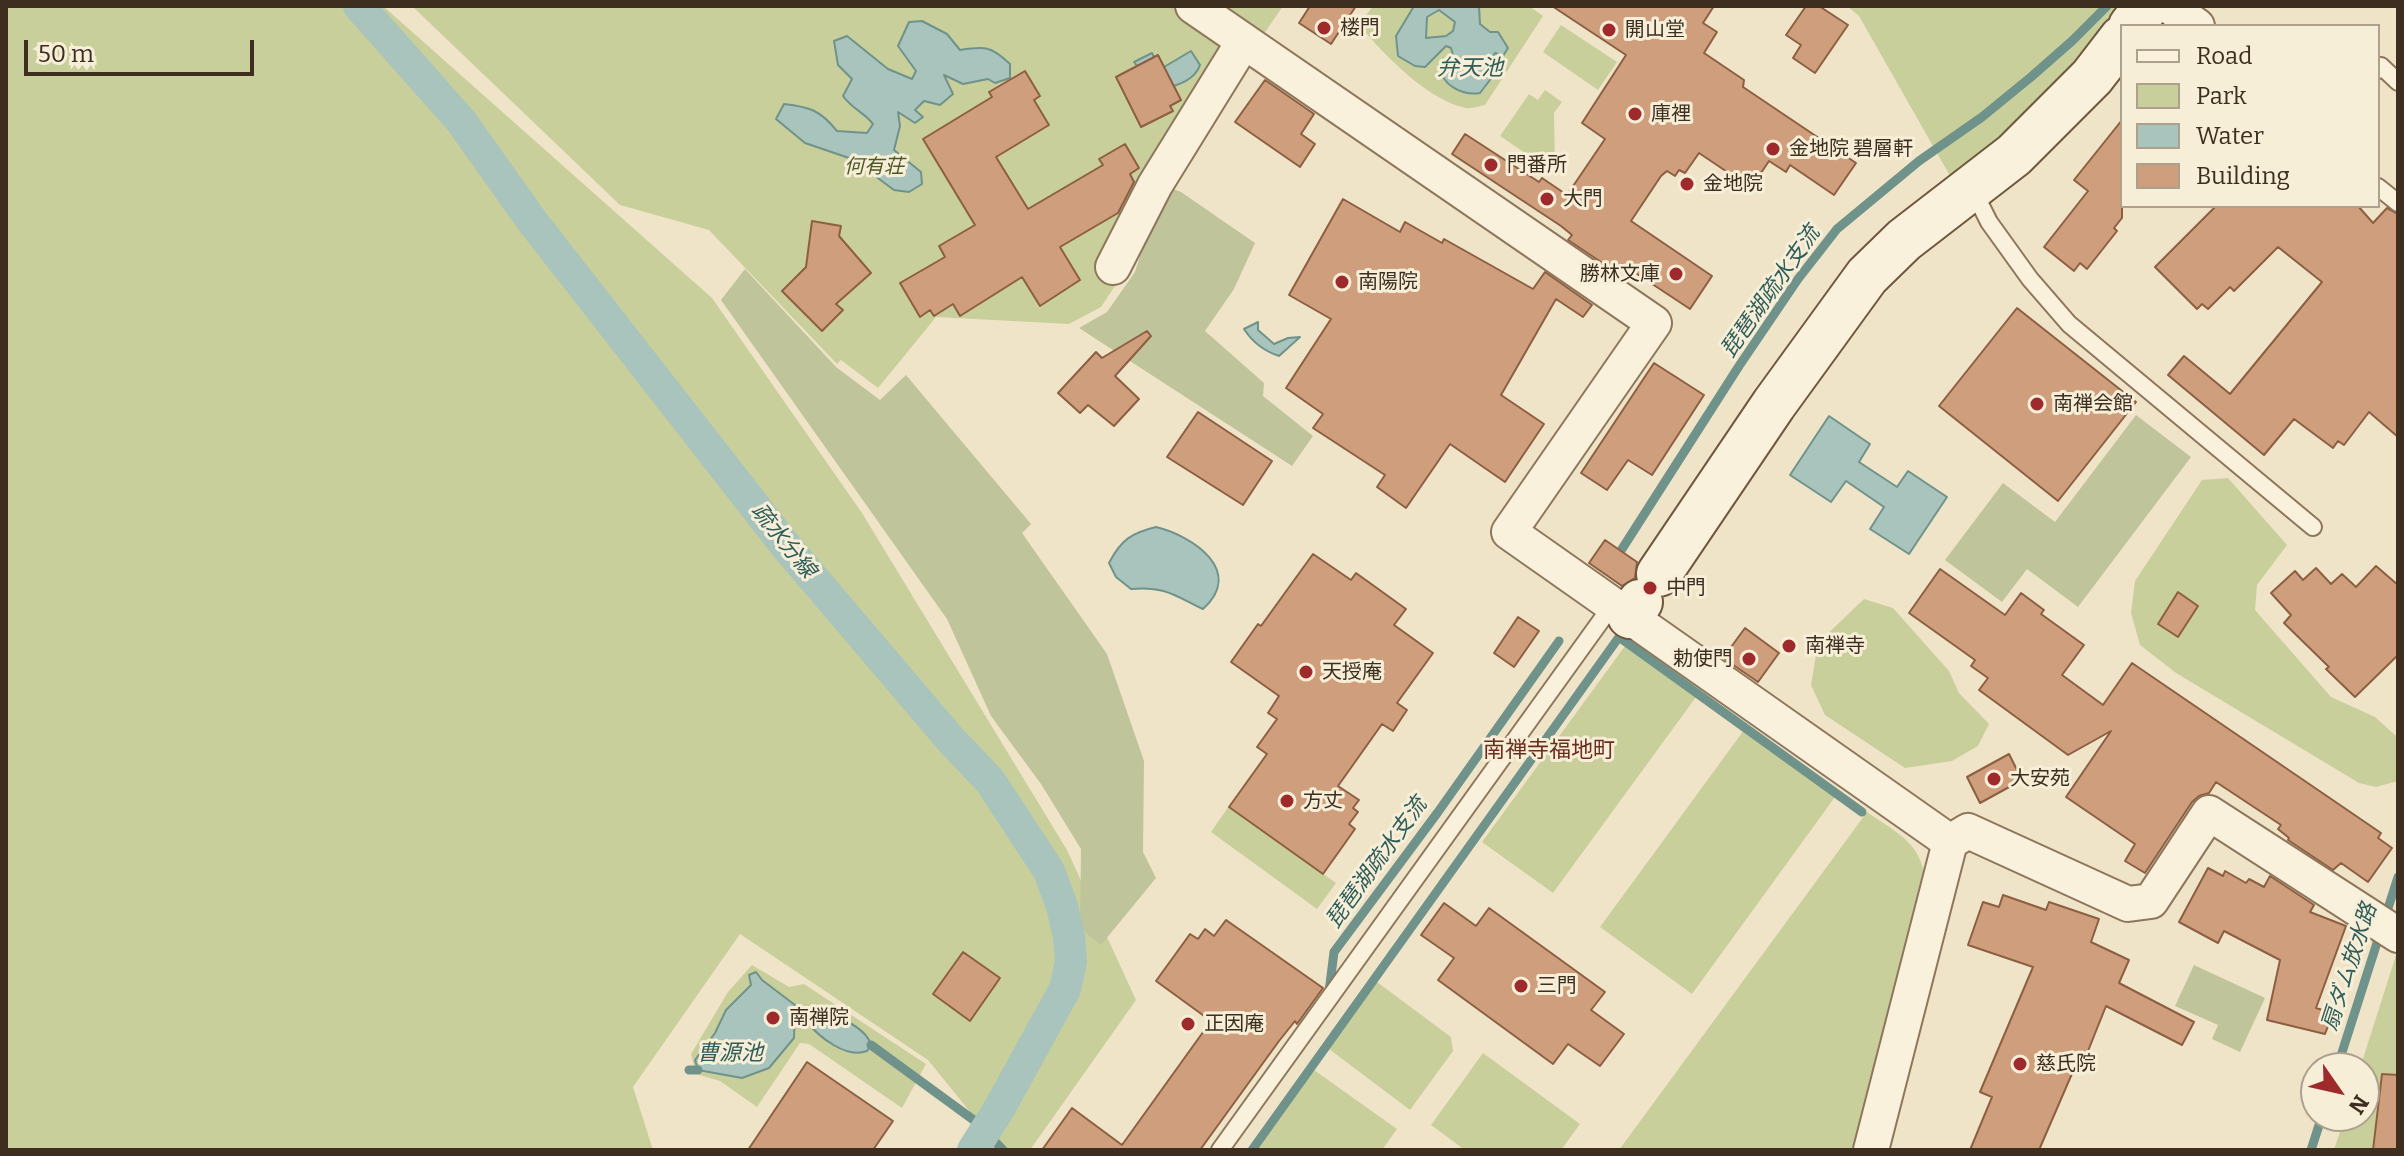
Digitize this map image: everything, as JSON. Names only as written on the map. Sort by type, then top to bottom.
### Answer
[{"type":"street","points":[[1193,6],[1654,323],[1509,532],[1636,599],[1950,842]]},
{"type":"street","points":[[2133,24],[2147,6]]},
{"type":"street","points":[[2169,6],[2194,24]]},
{"type":"street","points":[[1113,267],[1155,185],[1244,41]]},
{"type":"street","points":[[1636,599],[1867,276],[1904,240],[2014,155],[2055,117],[2120,41]]},
{"type":"street","points":[[1871,1150],[1950,842],[1968,831],[2128,904],[2151,901],[2209,813],[2388,928]]},
{"type":"lane","points":[[2380,67],[2398,82]]},
{"type":"lane","points":[[1972,188],[1997,234],[2069,324],[2313,527]]},
{"type":"lane","points":[[2380,189],[2398,203]]},
{"type":"lane","points":[[1220,1150],[1636,599]]},
{"type":"green space","points":[[6,6],[383,6],[712,298],[862,513],[1067,850],[1136,1000],[1030,1150],[1001,1150],[928,1060],[740,934],[633,1087],[653,1150],[6,1150]]},
{"type":"green space","name":"何有荘","points":[[412,6],[1171,6],[1233,47],[1123,274],[1101,307],[1069,324],[936,317],[878,388],[841,360],[837,364],[709,230],[620,205]]},
{"type":"green space","points":[[1214,6],[1283,6],[1261,38]]},
{"type":"green space","points":[[1373,6],[1529,6],[1543,16],[1485,105],[1468,108],[1452,104],[1423,87],[1382,50],[1361,27],[1361,22]]},
{"type":"green space","points":[[1847,6],[2129,6],[2064,94],[1954,183],[1859,16]]},
{"type":"green space","points":[[1561,25],[1617,62],[1598,90],[1543,52]]},
{"type":"green space","points":[[1545,90],[1562,102],[1554,113],[1555,173],[1500,136],[1529,94],[1538,100]]},
{"type":"green space","points":[[1163,185],[1181,192],[1255,243],[1234,289],[1205,331],[1264,383],[1263,396],[1313,436],[1292,466],[1079,328],[1107,312],[1135,272]]},
{"type":"green space","points":[[745,269],[836,367],[880,400],[906,375],[1031,524],[1022,533],[1107,654],[1144,761],[1143,852],[1156,878],[1101,945],[1080,928],[1081,849],[1041,784],[991,716],[947,619],[721,300]]},
{"type":"green space","points":[[2136,415],[2191,457],[2078,607],[2027,569],[2002,602],[1945,560],[2003,483],[2055,522]]},
{"type":"green space","points":[[2228,478],[2287,545],[2257,585],[2255,610],[2331,697],[2375,717],[2395,735],[2398,741],[2398,781],[2376,787],[2359,783],[2176,673],[2140,645],[2131,613],[2135,581],[2202,480]]},
{"type":"green space","points":[[1864,599],[1893,608],[1949,671],[1959,693],[1989,724],[1978,746],[1952,761],[1905,768],[1825,715],[1811,685],[1818,643]]},
{"type":"green space","points":[[1625,646],[1696,697],[1553,893],[1482,842]]},
{"type":"green space","points":[[1744,730],[1835,797],[1692,994],[1600,927]]},
{"type":"green space","points":[[1229,806],[1336,883],[1317,909],[1211,832]]},
{"type":"green space","points":[[1867,812],[1899,834],[1915,850],[1926,887],[1856,1150],[1619,1150]]},
{"type":"green space","points":[[2398,949],[2398,1150],[2334,1150],[2340,1132],[2380,1132],[2380,1052],[2365,1052]]},
{"type":"green space","points":[[752,965],[789,987],[804,984],[926,1064],[902,1108],[809,1044],[800,1043],[757,1107],[720,1081],[696,1074],[691,1054],[728,992]]},
{"type":"green space","points":[[2194,965],[2265,998],[2240,1052],[2212,1039],[2218,1025],[2175,1006]]},
{"type":"green space","points":[[1377,982],[1451,1037],[1453,1051],[1410,1110],[1329,1049]]},
{"type":"green space","points":[[1483,1053],[1580,1124],[1561,1150],[1465,1150],[1431,1125]]},
{"type":"green space","points":[[1314,1070],[1397,1129],[1382,1150],[1256,1150]]},
{"type":"water","name":"弁天池","points":[[1414,6],[1479,6],[1480,24],[1490,32],[1498,32],[1508,48],[1503,56],[1495,53],[1491,59],[1496,72],[1480,93],[1466,93],[1448,83],[1441,72],[1439,65],[1447,63],[1453,55],[1451,48],[1446,46],[1425,67],[1415,66],[1398,56],[1396,36]],"holes":[[[1439,10],[1455,22],[1453,31],[1446,36],[1426,38],[1427,17]]]},
{"type":"water","points":[[922,21],[947,34],[960,50],[982,48],[998,54],[1010,64],[1010,78],[995,83],[988,79],[963,84],[944,75],[953,94],[940,105],[924,101],[915,110],[923,117],[915,123],[898,112],[900,126],[894,150],[921,172],[922,184],[909,192],[894,190],[852,159],[805,143],[776,119],[784,104],[793,105],[820,114],[837,131],[867,133],[873,124],[843,96],[852,79],[838,65],[834,41],[847,36],[888,69],[912,79],[916,71],[898,46],[909,22]]},
{"type":"water","points":[[1191,51],[1200,65],[1193,76],[1156,91],[1134,62],[1152,53],[1157,63],[1164,67]]},
{"type":"water","points":[[1258,322],[1258,330],[1274,344],[1300,337],[1279,356],[1259,346],[1244,329]]},
{"type":"water","points":[[1829,416],[1870,444],[1859,462],[1897,487],[1908,471],[1947,497],[1909,554],[1870,529],[1884,507],[1846,481],[1831,502],[1790,475]]},
{"type":"water","points":[[1156,527],[1185,538],[1198,547],[1216,569],[1219,581],[1215,595],[1203,609],[1161,590],[1131,589],[1116,577],[1109,563],[1118,549],[1133,535]]},
{"type":"water","name":"曹源池","points":[[756,972],[795,1005],[794,1038],[769,1068],[742,1078],[698,1070],[695,1060],[715,1033],[726,1010],[751,985],[749,975]]},
{"type":"water","points":[[806,1008],[834,1015],[853,1025],[871,1045],[867,1051],[859,1053],[834,1045],[806,1021]]},
{"type":"building","name":"楼門","points":[[1310,6],[1356,6],[1331,44],[1299,23]]},
{"type":"building","points":[[1552,6],[1714,6],[1703,23],[1717,32],[1704,53],[1744,80],[1743,87],[1856,163],[1834,195],[1790,165],[1786,172],[1769,161],[1751,188],[1699,153],[1685,173],[1679,170],[1675,176],[1667,171],[1661,176],[1631,221],[1712,276],[1690,309],[1622,264],[1616,272],[1568,240],[1572,235],[1561,226],[1452,154],[1465,134],[1539,182],[1542,178],[1567,195],[1605,139],[1582,123],[1626,55]]},
{"type":"building","points":[[1806,6],[1819,6],[1848,25],[1815,73],[1793,58],[1801,45],[1786,35]]},
{"type":"building","points":[[1158,55],[1181,100],[1170,106],[1173,111],[1141,127],[1116,77]]},
{"type":"building","points":[[1025,71],[1040,96],[1034,100],[1049,125],[996,157],[1028,209],[1103,165],[1099,159],[1125,144],[1139,168],[1130,174],[1134,182],[1118,213],[1060,247],[1080,280],[1040,306],[1022,277],[960,316],[953,304],[934,316],[930,310],[920,317],[900,283],[945,257],[939,246],[975,225],[923,139],[992,97],[989,92]]},
{"type":"building","points":[[1265,80],[1314,114],[1301,134],[1315,144],[1300,167],[1235,122]]},
{"type":"building","points":[[2120,122],[2122,218],[2114,228],[2117,231],[2087,269],[2080,263],[2074,271],[2044,247],[2088,191],[2074,180]]},
{"type":"building","points":[[1343,199],[1400,232],[1405,222],[1442,243],[1444,239],[1533,289],[1545,272],[1592,305],[1583,317],[1556,299],[1501,395],[1544,424],[1505,482],[1450,444],[1406,508],[1377,487],[1385,475],[1313,428],[1323,414],[1286,388],[1331,319],[1289,295]]},
{"type":"building","points":[[2214,208],[2360,208],[2373,223],[2387,208],[2398,214],[2398,437],[2369,412],[2344,445],[2338,441],[2333,448],[2294,419],[2264,455],[2168,375],[2184,356],[2230,394],[2322,282],[2278,247],[2234,291],[2230,287],[2208,309],[2202,304],[2197,309],[2155,267]]},
{"type":"building","points":[[812,221],[841,226],[839,236],[871,273],[836,304],[843,310],[822,331],[782,291],[806,267]]},
{"type":"building","name":"南禅会館","points":[[2017,308],[2136,402],[2058,501],[1939,406]]},
{"type":"building","points":[[1147,331],[1151,336],[1115,376],[1139,399],[1114,426],[1088,405],[1080,413],[1058,393],[1096,352],[1102,358]]},
{"type":"building","points":[[1654,363],[1704,395],[1652,475],[1628,460],[1607,490],[1581,473]]},
{"type":"building","points":[[1198,412],[1272,461],[1243,505],[1167,457]]},
{"type":"building","points":[[1605,540],[1637,562],[1635,578],[1622,586],[1589,563]]},
{"type":"building","points":[[1313,554],[1351,580],[1356,573],[1406,609],[1394,625],[1433,653],[1397,703],[1407,710],[1393,731],[1382,724],[1338,786],[1359,800],[1353,808],[1358,812],[1349,824],[1355,829],[1323,874],[1229,807],[1267,754],[1257,747],[1277,719],[1268,713],[1279,696],[1231,662]]},
{"type":"building","points":[[2376,566],[2398,585],[2398,655],[2355,697],[2284,623],[2291,615],[2271,593],[2295,571],[2303,580],[2316,568],[2331,584],[2342,574],[2356,587]]},
{"type":"building","points":[[1940,569],[2005,615],[2021,593],[2044,610],[2041,614],[2084,645],[2062,675],[2103,705],[2132,663],[2381,833],[2378,838],[2392,848],[2368,882],[2341,863],[2333,870],[2288,840],[2278,829],[2281,825],[2216,782],[2209,793],[2192,802],[2145,873],[2125,861],[2135,844],[2066,797],[2111,731],[2068,755],[1979,690],[1988,678],[1971,666],[1975,660],[1909,613]]},
{"type":"building","points":[[2178,592],[2198,606],[2178,637],[2158,624]]},
{"type":"building","points":[[1518,617],[1539,631],[1514,667],[1494,653]]},
{"type":"building","name":"勅使門","points":[[1745,628],[1779,653],[1758,682],[1723,658]]},
{"type":"building","name":"大安苑","points":[[2009,754],[2022,780],[1980,803],[1967,777]]},
{"type":"building","points":[[2208,868],[2223,876],[2225,871],[2246,883],[2249,879],[2264,887],[2270,876],[2314,905],[2310,912],[2346,926],[2316,1008],[2333,1013],[2325,1034],[2267,1020],[2280,960],[2224,931],[2218,943],[2179,922]]},
{"type":"building","points":[[2003,895],[2046,910],[2049,902],[2099,919],[2091,942],[2129,960],[2119,983],[2194,1022],[2182,1045],[2106,1006],[2080,1071],[2074,1069],[2039,1150],[1970,1150],[1992,1097],[1980,1092],[2033,967],[1968,945],[1983,902],[1999,907]]},
{"type":"building","name":"三門","points":[[1444,903],[1476,926],[1489,908],[1605,992],[1591,1010],[1624,1034],[1600,1066],[1568,1044],[1553,1064],[1438,980],[1454,958],[1421,935]]},
{"type":"building","points":[[1226,920],[1323,988],[1297,1024],[1295,1021],[1279,1041],[1200,1150],[1042,1150],[1072,1108],[1122,1145],[1211,1021],[1156,981],[1190,934],[1198,939],[1205,929],[1214,936]]},
{"type":"building","points":[[963,952],[1000,978],[970,1021],[933,994]]},
{"type":"building","points":[[807,1062],[893,1121],[873,1150],[748,1150]]},
{"type":"building","points":[[2382,1074],[2398,1075],[2398,1150],[2373,1150],[2375,1132],[2380,1132]]},
{"type":"waterway","name":"疏水分線","points":[[359,6],[461,121],[532,221],[785,545],[951,740],[990,781],[1049,871],[1069,937],[1071,962],[1065,989],[973,1150]]},
{"type":"waterway","name":"琵琶湖疏水支流","points":[[1622,549],[1739,366],[1798,279],[1837,229],[1919,161],[1982,117],[2031,77],[2107,6]]},
{"type":"waterway","points":[[1252,1150],[1619,637],[1862,812]]},
{"type":"waterway","name":"琵琶湖疏水支流","points":[[1329,992],[1334,952],[1559,641]]},
{"type":"waterway","name":"扇ダム放水路","points":[[2342,1052],[2398,877]]},
{"type":"waterway","points":[[795,1012],[806,1014]]},
{"type":"waterway","points":[[871,1045],[975,1121],[1003,1150]]},
{"type":"waterway","points":[[689,1070],[698,1070]]},
{"type":"waterway","name":"扇ダム放水路","points":[[2311,1150],[2317,1132]]},
{"type":"place","name":"楼門","points":[[1324,28]]},
{"type":"place","name":"開山堂","points":[[1609,30]]},
{"type":"place","name":"庫裡","points":[[1635,114]]},
{"type":"place","name":"金地院 碧層軒","points":[[1773,149]]},
{"type":"place","name":"門番所","points":[[1491,165]]},
{"type":"place","name":"金地院","points":[[1687,184]]},
{"type":"place","name":"大門","points":[[1547,199]]},
{"type":"place","name":"勝林文庫","points":[[1676,274]]},
{"type":"place","name":"南陽院","points":[[1342,282]]},
{"type":"place","name":"南禅会館","points":[[2037,404]]},
{"type":"place","name":"中門","points":[[1650,588]]},
{"type":"place","name":"南禅寺","points":[[1789,646]]},
{"type":"place","name":"勅使門","points":[[1749,659]]},
{"type":"place","name":"天授庵","points":[[1306,672]]},
{"type":"place","name":"大安苑","points":[[1994,779]]},
{"type":"place","name":"方丈","points":[[1287,801]]},
{"type":"place","name":"三門","points":[[1521,986]]},
{"type":"place","name":"南禅院","points":[[773,1018]]},
{"type":"place","name":"正因庵","points":[[1188,1024]]},
{"type":"place","name":"慈氏院","points":[[2020,1064]]},
{"type":"district","name":"南禅寺福地町","points":[[1549,751]]}]
